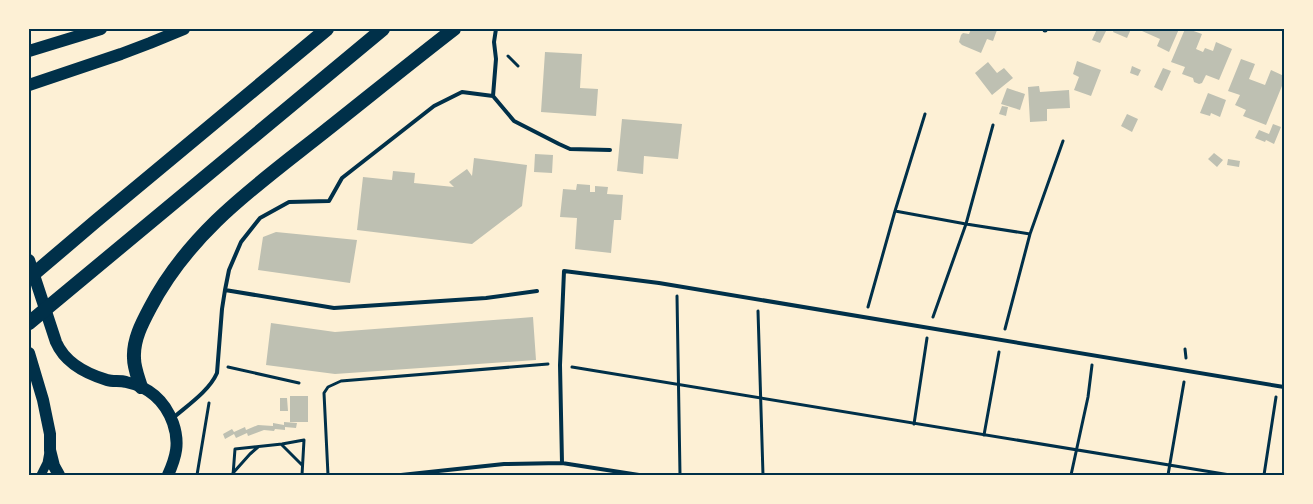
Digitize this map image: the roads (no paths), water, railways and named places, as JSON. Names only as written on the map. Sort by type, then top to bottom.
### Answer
[{"type":"highway","points":[[29,278],[327,29]]},
{"type":"highway","points":[[29,323],[383,29]]},
{"type":"highway","points":[[141,387],[134,358],[134,348],[140,328],[156,297],[178,262],[194,243],[211,224],[257,185],[454,29]]},
{"type":"main road","points":[[29,51],[101,29]]},
{"type":"main road","points":[[29,86],[150,44],[184,29]]},
{"type":"main road","points":[[29,260],[55,338],[62,353],[75,365],[89,373],[108,380],[125,381],[141,387],[165,406],[176,430],[175,475]]},
{"type":"main road","points":[[29,355],[43,400],[50,434],[50,450],[54,466],[59,475]]},
{"type":"main road","points":[[168,475],[175,459]]},
{"type":"street","points":[[41,475],[47,463],[50,450]]},
{"type":"lane","points":[[493,96],[496,29]]},
{"type":"lane","points":[[172,419],[200,394],[213,380],[217,372],[222,309],[229,270],[241,242],[260,218],[289,202],[329,201],[342,178],[434,106],[462,92],[493,96],[514,121],[559,144],[570,149],[610,150]]},
{"type":"lane","points":[[562,463],[560,365],[564,270],[676,286],[1186,370],[1284,388]]},
{"type":"lane","points":[[225,290],[334,308],[486,298],[536,291]]},
{"type":"lane","points":[[401,475],[504,464],[562,463],[639,475]]}]
